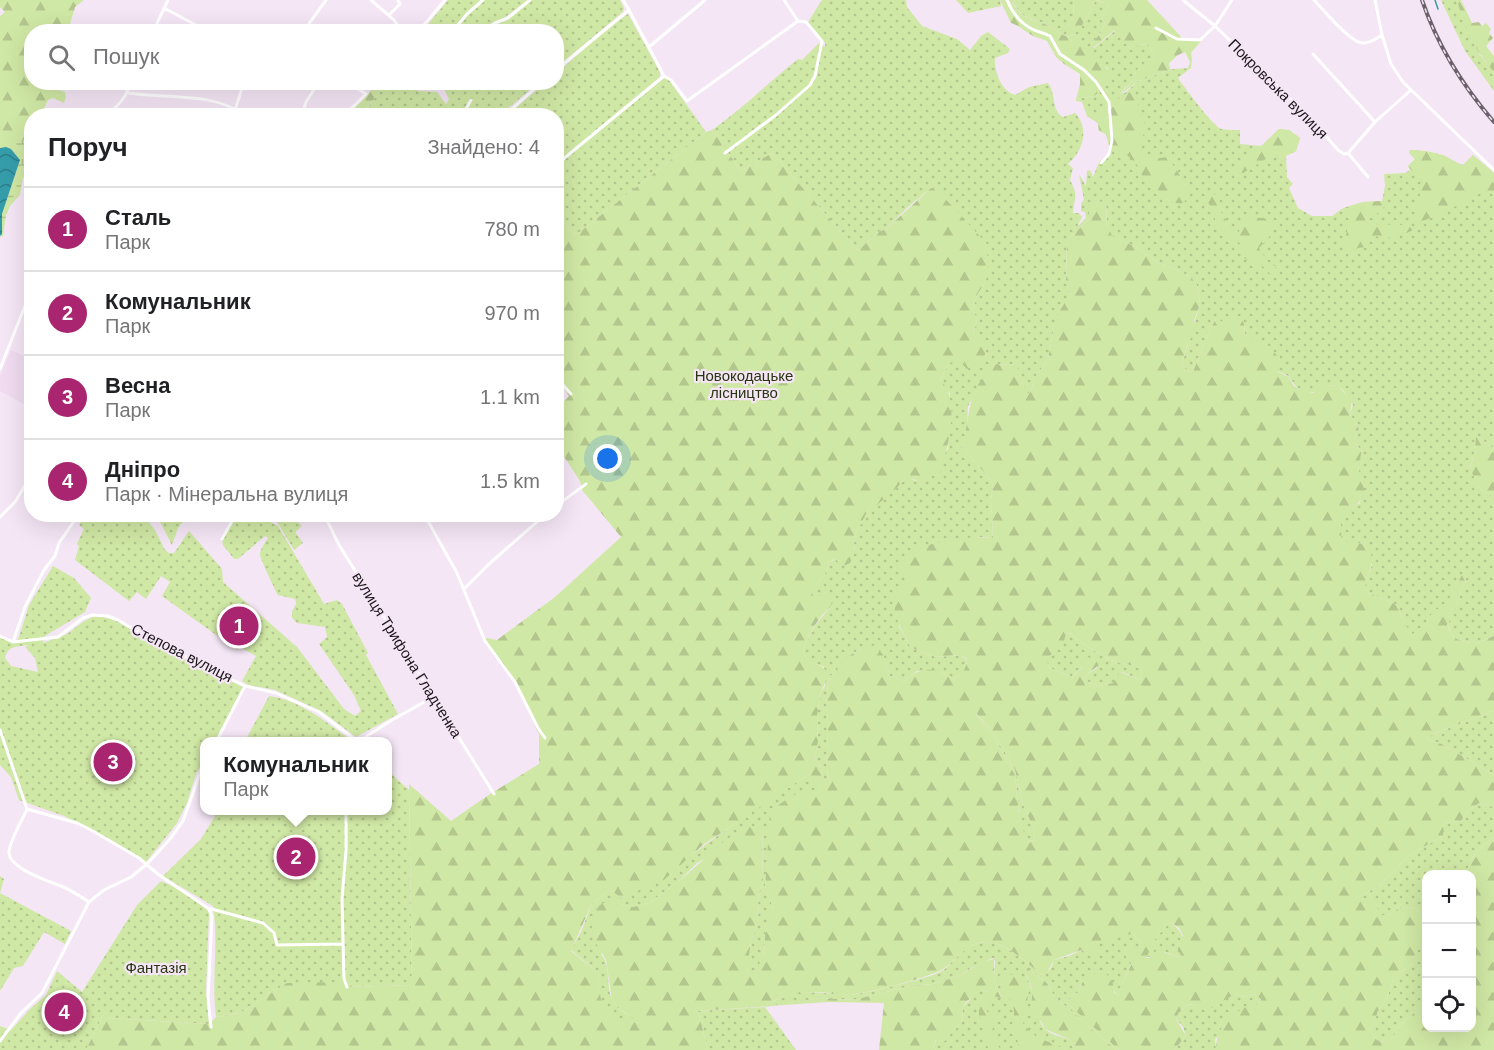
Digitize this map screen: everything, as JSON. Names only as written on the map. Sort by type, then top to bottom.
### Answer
[{"type":"street","points":[[157,24],[168,0]]},
{"type":"street","points":[[310,24],[326,0]]},
{"type":"street","points":[[371,0],[395,24]]},
{"type":"street","points":[[388,15],[398,7],[400,4],[398,0]]},
{"type":"street","points":[[425,24],[445,0]]},
{"type":"street","points":[[459,24],[483,0]]},
{"type":"street","points":[[494,24],[508,18],[530,0]]},
{"type":"street","points":[[623,0],[664,76],[687,101],[798,21],[806,22],[822,41],[815,76],[810,85],[776,115],[725,153]]},
{"type":"street","points":[[649,47],[705,0]]},
{"type":"street","points":[[784,0],[798,21]]},
{"type":"street","points":[[1007,0],[1014,14],[1023,23],[1033,30],[1050,36],[1060,54],[1084,70],[1105,94],[1111,108],[1112,141],[1109,154],[1101,163]]},
{"type":"street","name":"Покровська вулиця","points":[[1183,0],[1215,26],[1309,117],[1338,150],[1344,154],[1348,153],[1368,177]]},
{"type":"street","points":[[1156,28],[1177,39],[1200,40],[1215,26],[1232,0]]},
{"type":"street","points":[[1314,0],[1342,30],[1358,42],[1365,43],[1382,35]]},
{"type":"street","points":[[1375,0],[1382,35],[1396,73],[1494,170]]},
{"type":"street","points":[[164,8],[194,24]]},
{"type":"street","points":[[564,63],[629,10]]},
{"type":"street","points":[[1313,54],[1375,122]]},
{"type":"street","points":[[564,158],[664,76]]},
{"type":"street","points":[[117,108],[129,90]]},
{"type":"street","points":[[128,93],[178,96],[216,102],[235,108],[241,90]]},
{"type":"street","points":[[304,108],[314,90]]},
{"type":"street","points":[[352,108],[366,94],[360,90]]},
{"type":"street","points":[[513,108],[533,90]]},
{"type":"street","points":[[1348,153],[1375,122],[1411,90]]},
{"type":"street","points":[[466,108],[471,100]]},
{"type":"street","points":[[0,369],[24,313]]},
{"type":"street","points":[[564,386],[571,394]]},
{"type":"street","points":[[564,500],[586,484]]},
{"type":"street","points":[[0,518],[15,502],[24,487]]},
{"type":"street","points":[[0,636],[13,642],[25,607],[44,570],[56,556],[59,543],[73,522]]},
{"type":"street","points":[[222,539],[232,522]]},
{"type":"street","name":"вулиця Трифона Гладченка","points":[[328,522],[339,545],[494,794]]},
{"type":"street","points":[[428,522],[464,589],[485,641],[515,682],[545,738]]},
{"type":"street","points":[[464,589],[537,522]]},
{"type":"street","name":"Степова вулиця","points":[[13,642],[58,637],[83,618],[97,614],[118,620],[153,641],[245,686],[276,693],[319,712],[353,737]]},
{"type":"street","points":[[218,737],[245,686]]},
{"type":"street","points":[[364,737],[433,697]]},
{"type":"street","points":[[0,730],[27,809],[8,854],[12,862],[40,879],[62,886],[89,902]]},
{"type":"street","points":[[0,1041],[21,1013],[42,993],[89,902],[104,890],[131,877],[147,864],[170,839],[183,821],[200,773]]},
{"type":"street","points":[[27,809],[77,823],[147,864],[159,875],[208,908],[263,923],[274,933],[278,945],[343,944]]},
{"type":"street","points":[[346,815],[342,899],[344,979],[347,987]]},
{"type":"street","points":[[208,908],[212,917],[208,998],[211,1027]]},
{"type":"shaded area","points":[[11,350],[24,356],[24,404],[0,391],[0,376]]},
{"type":"green space","points":[[0,0],[84,0],[75,7],[70,24],[24,24],[24,90],[59,90],[65,92],[66,97],[64,103],[53,98],[48,100],[44,108],[24,108],[24,141],[0,136],[0,16],[5,12],[0,7]]},
{"type":"green space","points":[[448,0],[528,0],[504,18],[490,24],[428,24]]},
{"type":"green space","points":[[531,0],[620,0],[624,8],[623,12],[564,61],[564,24],[497,24]]},
{"type":"green space","points":[[822,0],[906,0],[907,7],[922,26],[957,39],[970,50],[981,36],[988,32],[1010,49],[1008,53],[995,58],[997,74],[1002,85],[1010,93],[1015,95],[1029,87],[1048,83],[1059,114],[1063,117],[1075,113],[1080,119],[1083,140],[1078,153],[1068,164],[1073,168],[1070,180],[1075,194],[1073,213],[1079,213],[1082,217],[1077,227],[1086,218],[1085,212],[1081,211],[1081,203],[1084,200],[1079,174],[1086,186],[1087,171],[1090,170],[1093,177],[1099,162],[1109,153],[1110,149],[1106,134],[1099,131],[1098,123],[1087,116],[1082,102],[1076,99],[1094,96],[1097,85],[1108,69],[1074,34],[1068,37],[1025,16],[1012,1],[1074,0],[1073,17],[1068,26],[1081,27],[1096,0],[1109,5],[1101,20],[1105,22],[1102,31],[1091,45],[1094,48],[1116,30],[1130,49],[1148,44],[1155,57],[1136,71],[1134,79],[1120,94],[1125,93],[1138,81],[1173,69],[1191,68],[1178,78],[1217,126],[1221,129],[1240,130],[1240,144],[1261,146],[1279,129],[1289,130],[1300,138],[1296,151],[1286,156],[1287,177],[1293,184],[1289,188],[1298,208],[1312,216],[1332,216],[1343,208],[1363,202],[1382,201],[1385,186],[1384,174],[1405,173],[1410,170],[1408,166],[1415,159],[1409,153],[1410,150],[1437,153],[1463,165],[1473,155],[1494,173],[1494,449],[1476,435],[1470,468],[1481,490],[1494,497],[1494,636],[1478,642],[1467,642],[1454,638],[1447,624],[1456,608],[1466,578],[1463,574],[1444,610],[1428,618],[1427,626],[1412,635],[1397,605],[1369,593],[1365,586],[1372,565],[1361,543],[1341,542],[1342,518],[1348,510],[1360,503],[1363,486],[1359,476],[1358,462],[1362,452],[1354,441],[1359,429],[1350,414],[1353,405],[1346,394],[1340,387],[1334,386],[1311,392],[1298,389],[1289,377],[1273,370],[1279,359],[1264,345],[1245,335],[1244,324],[1234,316],[1223,323],[1216,319],[1193,372],[1187,371],[1182,364],[1200,304],[1195,281],[1180,271],[1159,263],[1138,248],[1111,236],[1107,224],[1106,202],[1067,241],[1066,281],[1071,293],[1054,327],[1048,359],[1034,379],[1031,391],[1027,396],[1016,365],[994,364],[968,406],[967,428],[962,447],[991,480],[993,538],[979,537],[906,578],[899,626],[911,648],[936,657],[960,655],[967,660],[965,669],[953,679],[943,673],[917,671],[904,681],[890,676],[883,655],[862,649],[848,657],[830,676],[828,682],[827,763],[830,784],[826,785],[820,765],[814,760],[818,742],[817,716],[821,692],[825,686],[824,667],[809,661],[803,653],[813,629],[830,608],[812,594],[826,572],[829,562],[855,551],[856,533],[871,505],[897,488],[906,477],[916,481],[948,449],[950,394],[940,380],[949,363],[973,336],[977,320],[973,309],[977,295],[986,281],[931,188],[886,229],[876,233],[858,251],[772,153],[741,171],[712,130],[798,59],[802,60],[819,43],[825,47],[825,43],[808,22]]},
{"type":"green space","points":[[956,0],[1000,0],[1001,6],[968,13]]},
{"type":"green space","points":[[1000,0],[1016,0],[1012,2],[1025,17],[1053,28],[1068,37],[1074,34],[1102,61],[1111,76],[1108,79],[1103,77],[1103,82],[1097,84],[1100,91],[1094,96],[1076,99],[1080,74],[1056,57],[1047,41],[1011,23]]},
{"type":"green space","points":[[1074,0],[1096,0],[1081,27],[1074,34],[1068,26],[1073,17]]},
{"type":"green space","points":[[1097,0],[1147,0],[1183,39],[1201,41],[1191,53],[1191,68],[1188,68],[1190,62],[1185,52],[1169,63],[1170,69],[1173,69],[1138,81],[1119,96],[1134,79],[1140,66],[1155,57],[1148,44],[1138,45],[1131,50],[1115,30],[1093,48],[1091,45],[1102,31],[1105,22],[1101,20],[1109,5]]},
{"type":"green space","points":[[1441,0],[1457,0],[1480,55],[1494,72],[1494,91],[1465,51]]},
{"type":"green space","points":[[1457,0],[1461,0],[1472,23],[1479,22],[1482,26],[1486,23],[1491,29],[1489,33],[1493,38],[1486,46],[1494,56],[1494,72],[1471,38]]},
{"type":"green space","points":[[628,14],[660,72],[660,77],[564,157],[564,108],[515,108],[537,90],[564,90],[564,67],[612,24]]},
{"type":"green space","points":[[664,78],[669,80],[706,132],[577,234],[572,232],[564,221],[564,159]]},
{"type":"green space","points":[[371,90],[383,90],[367,108],[354,108]]},
{"type":"green space","points":[[383,90],[418,90],[437,92],[446,104],[449,99],[444,90],[530,90],[508,108],[367,108]]},
{"type":"green space","points":[[1133,90],[1146,129],[1139,145],[1143,155],[1168,157],[1190,191],[1184,203],[1170,201],[1143,179],[1136,163],[1127,155],[1110,149],[1106,134],[1099,131],[1098,123],[1087,116],[1102,114],[1106,106]]},
{"type":"green space","points":[[1279,129],[1289,130],[1300,138],[1296,151],[1285,156],[1269,157],[1243,173],[1237,172],[1245,156],[1263,145]]},
{"type":"green space","name":"Новокодацьке лісництво","points":[[712,130],[741,171],[772,153],[858,251],[876,233],[886,229],[931,188],[940,193],[987,244],[988,270],[986,281],[977,295],[973,309],[977,320],[973,336],[982,338],[988,344],[983,360],[967,369],[962,364],[962,355],[949,363],[940,380],[950,398],[951,424],[940,472],[923,481],[905,478],[877,505],[871,505],[856,533],[855,551],[850,563],[843,566],[835,559],[829,562],[826,572],[812,594],[816,597],[824,594],[833,598],[829,608],[812,630],[803,653],[829,674],[821,692],[817,716],[818,742],[814,760],[820,765],[826,785],[830,783],[827,762],[828,682],[830,676],[846,658],[875,645],[883,655],[890,676],[904,681],[922,670],[933,670],[953,679],[965,669],[967,659],[960,655],[936,657],[911,648],[898,621],[894,604],[899,587],[906,578],[901,570],[902,557],[924,547],[946,541],[993,538],[991,480],[962,447],[971,403],[978,385],[994,364],[1016,365],[1027,394],[1031,391],[1034,379],[1048,359],[1059,312],[1071,293],[1066,281],[1067,241],[1089,219],[1089,212],[1095,202],[1106,201],[1107,224],[1112,236],[1138,248],[1159,263],[1180,271],[1195,281],[1200,304],[1194,321],[1196,328],[1187,346],[1182,364],[1187,371],[1193,372],[1216,319],[1223,322],[1234,316],[1240,316],[1244,324],[1245,335],[1269,346],[1280,359],[1274,370],[1289,377],[1294,386],[1313,393],[1321,385],[1338,386],[1352,400],[1350,414],[1359,429],[1354,441],[1362,452],[1359,468],[1365,493],[1344,516],[1341,529],[1342,542],[1362,544],[1371,553],[1371,567],[1365,586],[1369,593],[1397,605],[1404,623],[1412,634],[1427,626],[1428,618],[1436,609],[1444,609],[1463,573],[1466,578],[1456,608],[1447,625],[1454,638],[1471,643],[1494,636],[1494,711],[1433,734],[1426,740],[1442,744],[1494,775],[1494,807],[1479,803],[1468,811],[1461,821],[1444,823],[1443,836],[1411,854],[1379,886],[1352,901],[1365,898],[1375,901],[1380,915],[1388,915],[1398,909],[1413,907],[1421,914],[1422,919],[1422,936],[1415,962],[1394,977],[1371,1031],[1377,1041],[1387,1041],[1416,1011],[1422,999],[1422,1032],[1476,1032],[1476,870],[1467,870],[1476,852],[1494,837],[1494,1050],[1216,1050],[1219,1033],[1228,1019],[1242,1009],[1259,1004],[1261,999],[1254,994],[1244,997],[1235,994],[1208,1010],[1189,1004],[1179,1012],[1176,1019],[1186,1036],[1174,1050],[1119,1050],[1065,1001],[1069,1001],[1079,992],[1082,983],[1087,978],[1101,971],[1111,979],[1114,992],[1117,995],[1120,994],[1120,989],[1132,963],[1123,952],[1131,946],[1138,946],[1141,942],[1133,934],[1117,936],[1115,943],[1106,944],[1100,941],[1097,954],[1090,955],[1081,950],[1054,960],[1047,973],[1042,975],[1002,946],[980,942],[966,949],[942,970],[915,980],[850,995],[818,992],[798,994],[783,997],[766,1006],[821,998],[853,1000],[910,986],[933,984],[959,976],[982,962],[994,959],[994,977],[1001,998],[980,989],[978,994],[967,1001],[962,1008],[961,1023],[945,1041],[936,1040],[933,1047],[936,1050],[879,1050],[884,1003],[829,1002],[698,1011],[708,1050],[86,1050],[103,1015],[108,1018],[209,1024],[216,1017],[240,1013],[287,983],[331,982],[347,987],[412,985],[409,784],[451,821],[539,764],[539,734],[514,682],[485,644],[486,638],[497,640],[555,597],[621,537],[582,490],[580,481],[564,457],[564,401],[569,396],[564,389],[564,221],[572,232],[577,234],[706,132]],"holes":[[[1070,633],[1084,644],[1117,662],[1142,668],[1141,680],[1120,672],[1113,683],[1098,686],[1084,680],[1086,675],[1103,662],[1103,658],[1096,660],[1087,656],[1082,658],[1082,667],[1072,677],[1050,668],[1046,659],[1063,644],[1066,634]],[[975,712],[994,733],[1015,770],[1023,804],[1032,825],[1035,839],[1027,843],[1019,815],[1015,775],[995,739]],[[809,774],[813,784],[820,789],[819,791],[799,793],[770,812],[765,889],[773,907],[766,924],[764,952],[758,967],[759,974],[749,976],[747,969],[756,965],[749,956],[758,918],[758,898],[763,884],[762,826],[744,827],[722,843],[677,883],[649,903],[633,907],[621,904],[614,897],[597,907],[592,921],[592,937],[606,960],[612,1000],[617,1007],[639,1022],[621,1021],[610,1015],[603,1006],[600,974],[571,951],[592,903],[611,890],[621,898],[665,879],[703,845]],[[1170,922],[1179,928],[1183,936],[1176,945],[1182,958],[1157,950],[1146,958],[1155,939]]]},
{"type":"green space","points":[[0,136],[24,141],[24,176],[20,195],[10,206],[6,215],[3,236],[0,237],[2,214],[20,160],[11,149],[0,148]]},
{"type":"green space","points":[[1410,150],[1437,153],[1463,165],[1473,155],[1494,173],[1494,193],[1478,194],[1447,211],[1418,223],[1415,215],[1423,183],[1408,166],[1415,159],[1409,153]]},
{"type":"green space","points":[[1218,194],[1221,212],[1239,233],[1240,221],[1245,219],[1262,218],[1274,223],[1270,236],[1259,248],[1268,262],[1277,266],[1270,274],[1261,265],[1250,263],[1238,252],[1240,243],[1229,237],[1215,222],[1215,216],[1207,200],[1210,195]]},
{"type":"green space","points":[[1382,201],[1385,205],[1368,220],[1369,224],[1407,225],[1414,230],[1393,238],[1372,236],[1366,247],[1358,248],[1343,256],[1351,206],[1363,202]]},
{"type":"green space","points":[[1476,435],[1494,449],[1494,497],[1481,490],[1470,469]]},
{"type":"green space","points":[[80,522],[149,522],[169,553],[174,553],[189,531],[222,569],[223,582],[297,647],[344,709],[355,716],[361,711],[354,695],[319,644],[327,637],[325,627],[297,623],[292,618],[295,599],[278,595],[274,587],[260,555],[268,538],[265,536],[238,559],[234,559],[223,545],[222,540],[233,522],[270,522],[278,526],[324,604],[337,600],[342,604],[398,714],[356,737],[321,711],[275,690],[248,685],[242,681],[256,656],[240,647],[237,650],[162,596],[170,582],[161,576],[146,599],[137,592],[129,601],[75,560],[79,546],[77,544],[84,529],[79,525]]},
{"type":"green space","points":[[160,522],[183,522],[178,528],[172,545]]},
{"type":"green space","points":[[277,522],[298,522],[302,526],[295,532],[303,543],[294,550]]},
{"type":"green space","points":[[53,566],[74,578],[91,598],[85,612],[45,636],[43,643],[67,634],[84,621],[97,615],[117,621],[153,643],[243,687],[218,737],[200,737],[200,767],[187,803],[177,823],[146,862],[108,838],[64,816],[19,800],[11,777],[0,765],[0,637],[15,643],[29,605]],"holes":[[[29,645],[25,647],[35,658],[38,672],[11,666],[5,658],[11,649]]]},
{"type":"green space","points":[[1070,633],[1110,659],[1142,668],[1141,680],[1122,672],[1113,683],[1098,686],[1084,680],[1086,675],[1097,668],[1097,661],[1086,664],[1072,677],[1050,668],[1045,659],[1066,634]]},
{"type":"green space","points":[[269,696],[303,707],[346,737],[247,737]]},
{"type":"green space","points":[[971,703],[977,715],[994,733],[1015,770],[1035,839],[1026,843],[1019,815],[1015,775],[995,739],[976,716]]},
{"type":"green space","points":[[1494,711],[1494,775],[1442,744],[1425,740],[1433,734]]},
{"type":"green space","points":[[809,774],[820,789],[768,860],[765,888],[773,907],[760,974],[749,977],[747,969],[755,965],[749,956],[758,918],[758,898],[763,884],[762,826],[697,863],[677,883],[649,903],[633,907],[621,904],[601,954],[606,965],[609,990],[615,1005],[641,1022],[623,1022],[608,1014],[600,1000],[600,974],[571,950],[592,903],[611,890],[622,898],[690,856],[749,813]]},
{"type":"green space","points":[[392,775],[409,790],[412,985],[347,987],[287,983],[240,1013],[216,1017],[213,906],[163,876],[201,839],[216,815],[392,815]]},
{"type":"green space","points":[[1479,803],[1494,807],[1494,837],[1476,852],[1467,870],[1422,870],[1422,999],[1415,1013],[1403,1023],[1393,1037],[1387,1041],[1377,1041],[1371,1031],[1394,977],[1415,962],[1421,914],[1413,907],[1398,909],[1388,915],[1380,915],[1350,902],[1379,886],[1411,854],[1443,836],[1444,823],[1461,821],[1468,811]]},
{"type":"green space","points":[[0,876],[4,879],[0,893]]},
{"type":"green space","name":"Фантазія","points":[[161,881],[186,894],[209,912],[206,989],[209,1024],[108,1018],[103,1015],[86,1050],[0,1050],[0,1026],[11,1030],[46,995],[57,971],[82,992],[137,905]]},
{"type":"green space","points":[[0,893],[71,931],[65,944],[44,932],[23,966],[14,968],[0,991]]},
{"type":"green space","points":[[1170,922],[1181,934],[1182,958],[1165,952],[1145,958],[1155,939]]},
{"type":"green space","points":[[1123,934],[1133,934],[1141,942],[1120,989],[1120,994],[1117,995],[1101,971],[1081,984],[1079,992],[1069,1001],[1070,1006],[1084,1016],[1119,1050],[1116,1050],[1054,996],[1047,983],[1027,968],[1025,974],[1041,1023],[1049,1032],[1070,1040],[1074,1050],[936,1050],[933,1047],[937,1039],[945,1041],[961,1023],[962,1008],[980,989],[1001,997],[994,977],[995,961],[993,958],[959,976],[933,984],[910,986],[853,1000],[821,998],[765,1007],[784,997],[800,994],[849,995],[917,980],[943,970],[964,950],[981,942],[1002,946],[1042,975],[1050,969],[1054,960],[1069,956],[1100,941]]},
{"type":"green space","points":[[1027,968],[1047,983],[1054,996],[1116,1050],[1074,1050],[1070,1040],[1045,1029],[1041,1021],[1031,1017],[1032,990],[1025,974]]},
{"type":"green space","points":[[1004,973],[1022,977],[1030,985],[1023,1025],[1037,1037],[1067,1050],[1019,1050],[1017,1036],[1012,1026],[1013,1006],[1010,999],[1006,998],[998,980],[999,976]]},
{"type":"green space","points":[[983,994],[988,994],[991,1001],[986,1014],[989,1018],[993,1013],[997,1013],[993,1023],[993,1032],[1001,1050],[989,1050],[988,1048],[985,1035],[986,1025],[979,1016]]},
{"type":"green space","points":[[1235,994],[1244,997],[1253,994],[1261,998],[1259,1004],[1215,1039],[1216,1050],[1174,1050],[1186,1036],[1183,1027],[1176,1019],[1179,1012],[1189,1004],[1207,1005]]},
{"type":"green space","points":[[765,1007],[796,1050],[708,1050],[698,1011]]},
{"type":"water","points":[[0,148],[11,149],[20,160],[2,214],[2,234],[0,236]]},
{"type":"waterway","points":[[1435,0],[1438,9]]},
{"type":"railway","points":[[1422,0],[1443,50],[1494,122]]},
{"type":"place","name":"Сталь","points":[[239,626]]},
{"type":"place","name":"Весна","points":[[113,762]]},
{"type":"place","name":"Комунальник","points":[[296,857]]},
{"type":"place","name":"Дніпро","points":[[64,1012]]}]
